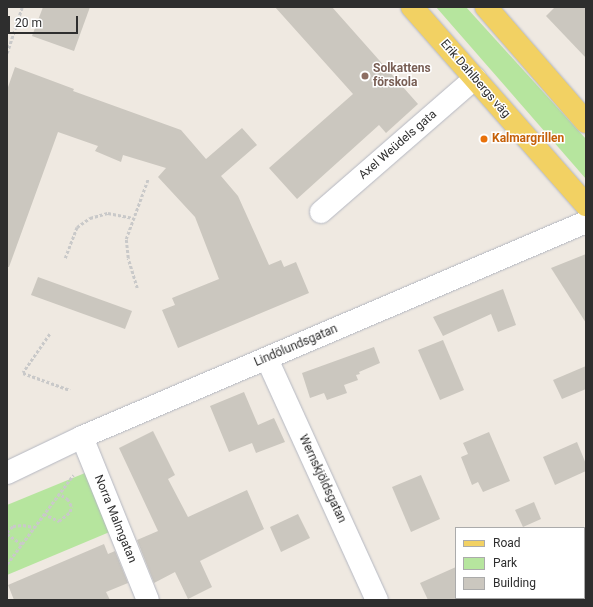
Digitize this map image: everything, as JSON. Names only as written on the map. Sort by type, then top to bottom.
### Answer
[{"type":"main road","name":"Erik Dahlbergs väg","points":[[412,7],[586,205]]},
{"type":"main road","points":[[486,7],[586,122]]},
{"type":"street","name":"Axel Weüdels gata","points":[[321,212],[475,78]]},
{"type":"street","name":"Lindölundsgatan","points":[[7,473],[82,437],[586,222]]},
{"type":"street","name":"Wernskjöldsgatan","points":[[267,359],[377,600]]},
{"type":"street","name":"Norra Malmgatan","points":[[82,437],[148,600]]},
{"type":"path","points":[[7,52],[22,7]]},
{"type":"path","points":[[137,288],[127,249],[126,239],[148,179]]},
{"type":"path","points":[[65,258],[77,227],[90,218],[108,213],[134,218]]},
{"type":"path","points":[[50,334],[23,373],[70,390]]},
{"type":"path","points":[[7,564],[76,470]]},
{"type":"path","points":[[44,514],[59,521],[70,512],[71,506],[68,500],[59,494]]},
{"type":"path","points":[[22,544],[7,533],[13,526],[23,524],[34,528]]},
{"type":"green space","points":[[436,7],[466,7],[586,139],[586,179]]},
{"type":"green space","points":[[85,473],[112,531],[7,575],[7,505]]},
{"type":"building","points":[[43,7],[90,7],[74,51],[32,36]]},
{"type":"building","points":[[275,7],[332,7],[418,104],[386,133],[379,125],[297,199],[269,168],[353,94]]},
{"type":"building","points":[[555,7],[586,7],[586,58],[546,16]]},
{"type":"building","points":[[15,67],[74,89],[73,91],[181,130],[206,159],[242,128],[257,145],[221,176],[238,196],[269,265],[281,260],[284,267],[296,262],[309,293],[178,348],[162,310],[175,305],[172,298],[219,279],[195,217],[158,177],[166,168],[123,155],[121,162],[95,151],[98,146],[58,132],[9,267],[7,267],[7,90]]},
{"type":"building","points":[[586,254],[586,323],[551,268]]},
{"type":"building","points":[[38,277],[132,311],[125,329],[31,295]]},
{"type":"building","points":[[503,289],[516,325],[498,332],[491,314],[443,336],[433,317]]},
{"type":"building","points":[[443,340],[464,390],[440,400],[418,350]]},
{"type":"building","points":[[374,347],[380,363],[359,372],[360,374],[356,375],[358,380],[344,385],[347,393],[327,400],[324,393],[310,398],[302,373]]},
{"type":"building","points":[[586,366],[586,389],[562,399],[553,380]]},
{"type":"building","points":[[244,392],[258,425],[274,418],[285,442],[256,453],[252,443],[229,452],[210,406]]},
{"type":"building","points":[[153,431],[175,475],[168,479],[188,517],[247,490],[264,529],[200,561],[212,587],[188,599],[175,572],[154,583],[137,540],[158,531],[119,448]]},
{"type":"building","points":[[489,432],[510,481],[483,492],[478,482],[472,485],[461,457],[468,454],[463,443]]},
{"type":"building","points":[[577,442],[586,464],[586,471],[555,485],[543,457]]},
{"type":"building","points":[[421,475],[440,519],[411,532],[392,487]]},
{"type":"building","points":[[534,502],[541,519],[523,527],[515,510]]},
{"type":"building","points":[[298,514],[310,538],[281,552],[270,527]]},
{"type":"building","points":[[104,544],[108,554],[115,551],[128,583],[106,592],[110,600],[14,600],[8,585]]},
{"type":"building","points":[[455,567],[456,600],[428,600],[420,583]]},
{"type":"place","name":"Solkattens förskola","points":[[365,76]]},
{"type":"place","name":"Kalmargrillen","points":[[484,139]]}]
